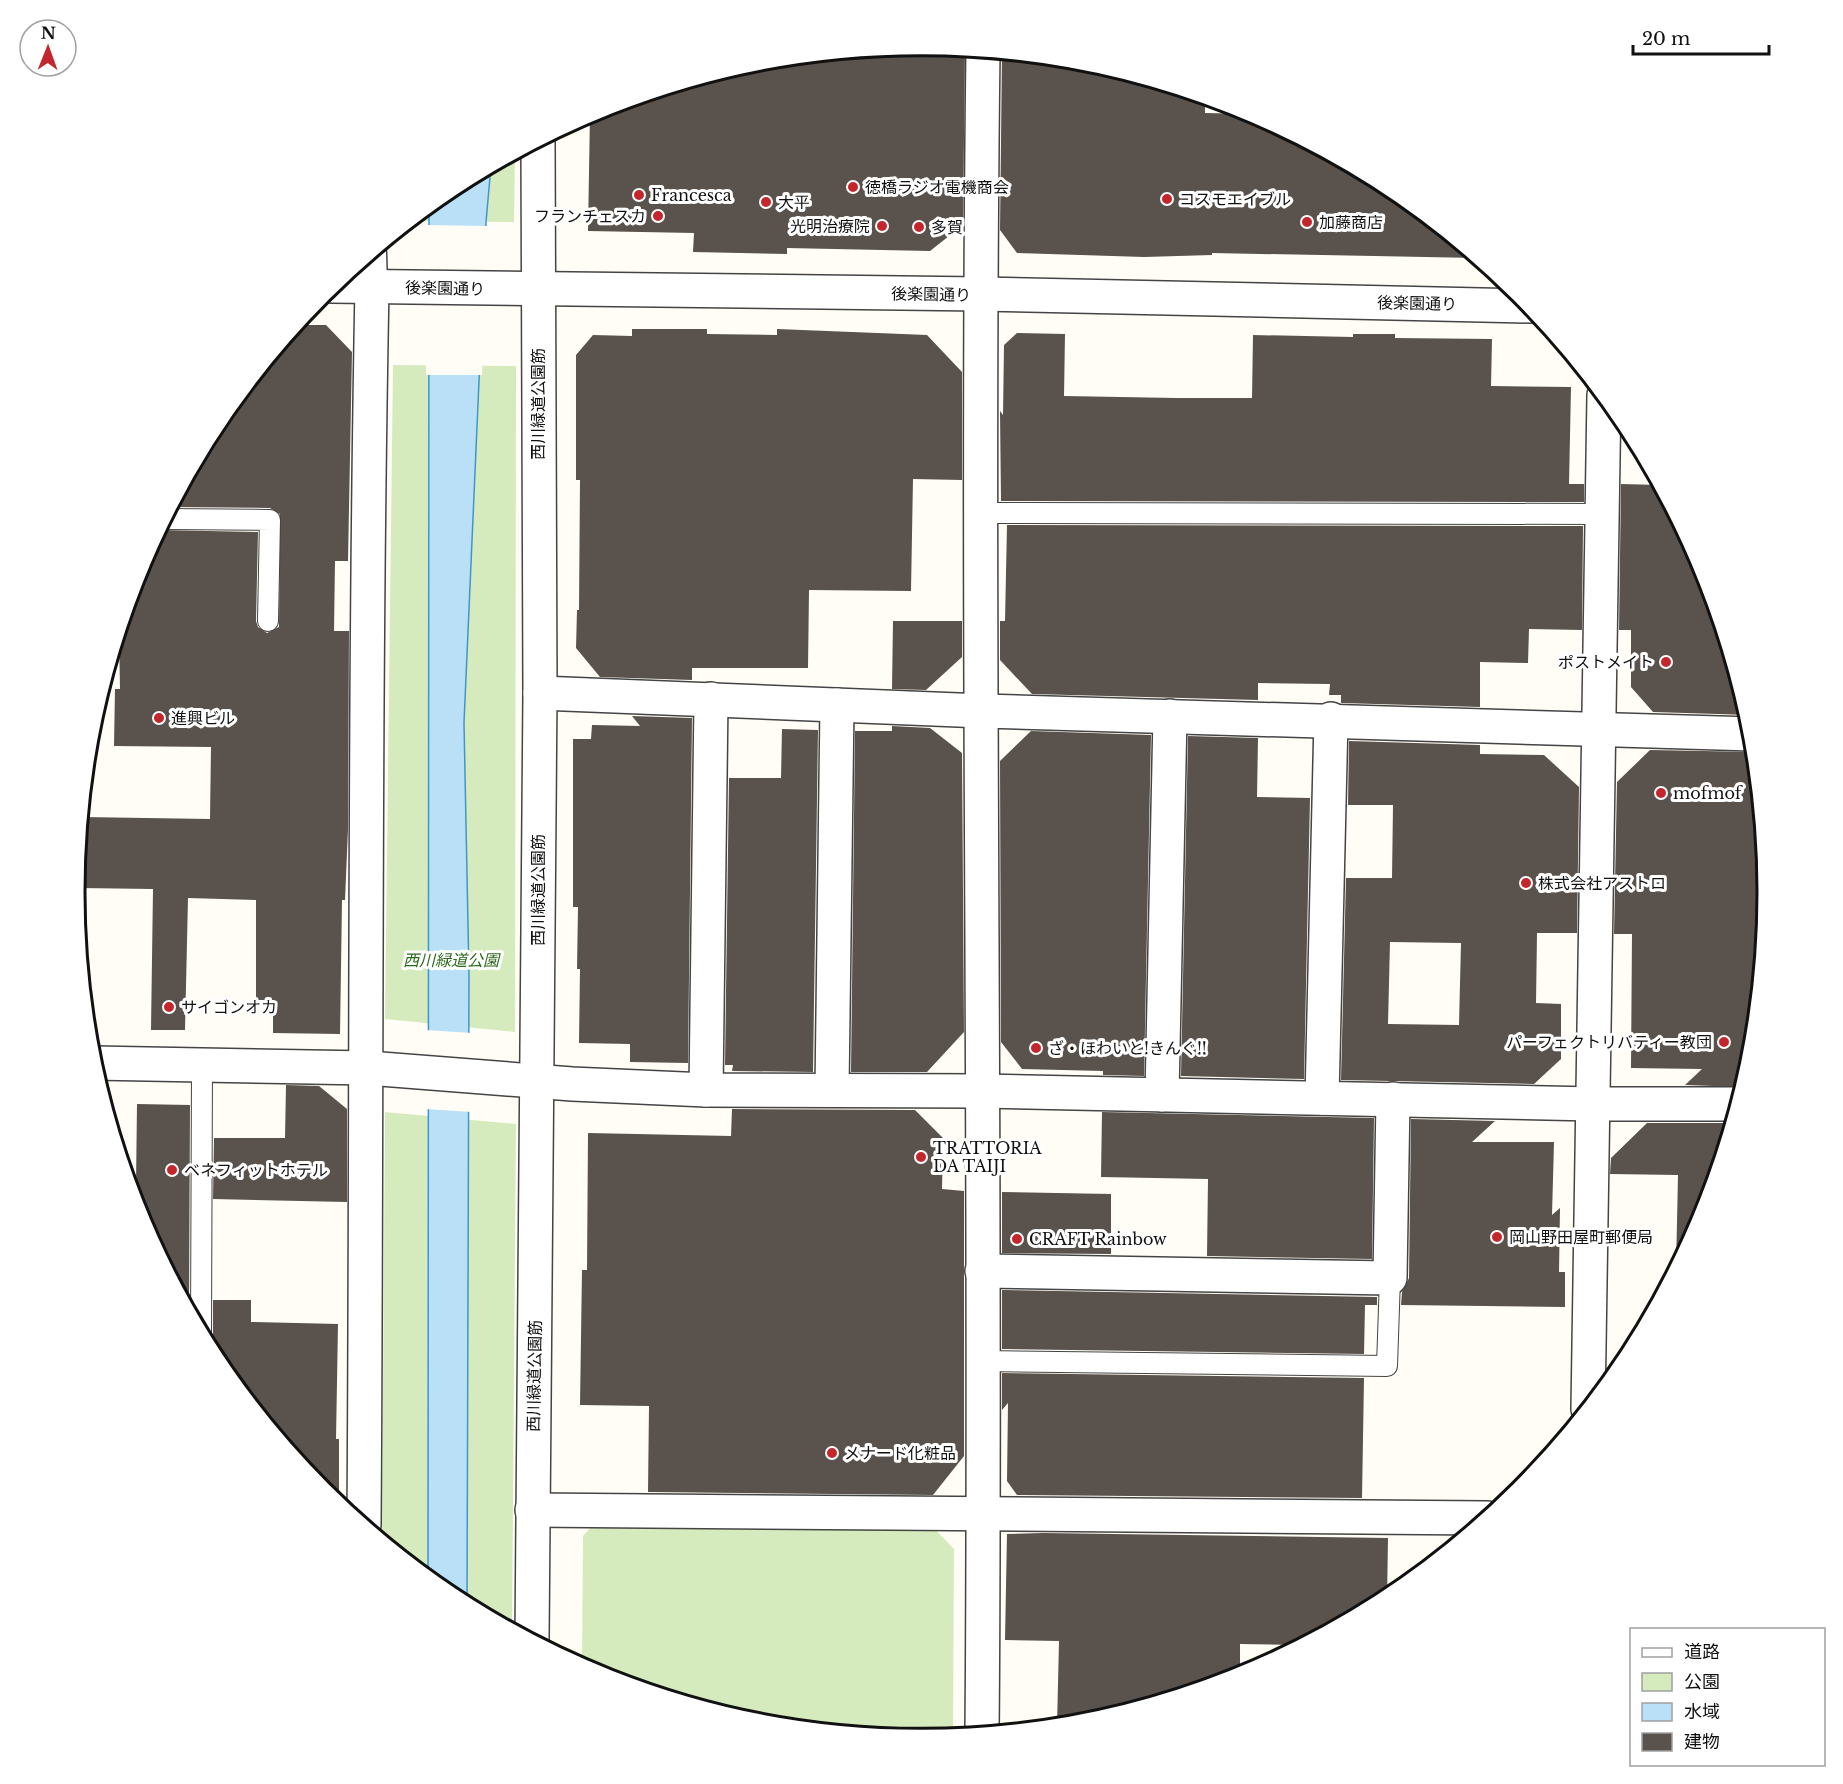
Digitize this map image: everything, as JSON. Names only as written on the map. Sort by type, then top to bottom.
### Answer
[{"type":"street","points":[[982,1726],[983,711],[980,294],[983,58]]},
{"type":"street","name":"西川緑道公園筋","points":[[532,1631],[540,693],[538,149]]},
{"type":"street","points":[[364,1515],[371,262]]},
{"type":"street","name":"後楽園通り","points":[[346,286],[980,294],[1517,306]]},
{"type":"street","points":[[1588,1397],[1604,409]]},
{"type":"street","points":[[540,693],[983,711],[1331,719],[1743,734]]},
{"type":"street","points":[[706,1090],[711,699]]},
{"type":"street","points":[[832,1090],[837,705]]},
{"type":"street","points":[[1162,1095],[1170,716]]},
{"type":"street","points":[[1322,1098],[1331,719]]},
{"type":"street","points":[[103,1063],[368,1068],[484,1078],[706,1090],[982,1091],[1593,1104],[1730,1104]]},
{"type":"street","points":[[982,1271],[1390,1278],[1393,1099]]},
{"type":"street","points":[[532,1510],[1476,1518]]},
{"type":"lane","points":[[982,513],[1602,514]]},
{"type":"lane","points":[[173,519],[270,520],[268,621]]},
{"type":"lane","points":[[201,1317],[202,1065]]},
{"type":"lane","points":[[983,1361],[1387,1366],[1390,1278]]},
{"type":"green space","points":[[515,162],[514,222],[422,221],[457,196]]},
{"type":"green space","name":"西川緑道公園","points":[[393,365],[516,366],[515,1032],[385,1019]]},
{"type":"green space","points":[[385,1112],[516,1124],[512,1621],[457,1588],[382,1531]]},
{"type":"green space","points":[[592,1526],[932,1526],[954,1549],[953,1727],[867,1727],[758,1712],[705,1700],[653,1684],[582,1656],[583,1536]]},
{"type":"water","points":[[490,176],[486,222],[464,723],[469,975],[467,1594],[428,1567],[429,216]]},
{"type":"pier","points":[[426,225],[488,226],[482,375],[426,375]]},
{"type":"pier","points":[[425,1030],[472,1033],[472,1112],[425,1109]]},
{"type":"building","points":[[867,57],[965,57],[963,225],[930,251],[787,248],[787,254],[693,252],[694,233],[588,231],[590,124],[601,119],[705,84],[758,72]]},
{"type":"building","points":[[1002,60],[1085,72],[1138,84],[1205,105],[1205,113],[1227,113],[1242,119],[1340,168],[1386,196],[1431,228],[1467,258],[1212,253],[1212,255],[1144,257],[1017,253],[1000,230]]},
{"type":"building","points":[[307,325],[326,325],[352,352],[348,561],[335,561],[334,631],[349,631],[348,829],[345,900],[342,900],[340,1034],[273,1033],[273,1000],[256,1000],[256,900],[188,898],[185,1030],[151,1030],[153,889],[85,888],[89,817],[210,819],[211,747],[114,746],[115,689],[120,689],[119,656],[129,623],[167,530],[258,532],[256,621],[258,627],[267,633],[279,627],[280,514],[270,508],[179,507],[226,427],[258,383]]},
{"type":"building","points":[[632,329],[707,329],[707,334],[777,335],[777,329],[927,335],[962,372],[962,480],[913,479],[911,591],[809,590],[808,668],[692,668],[692,680],[600,677],[576,648],[577,610],[579,610],[580,480],[576,480],[576,355],[593,335],[632,336]]},
{"type":"building","points":[[1017,333],[1065,334],[1064,396],[1176,398],[1252,398],[1253,335],[1353,337],[1353,334],[1395,334],[1395,338],[1492,339],[1491,386],[1571,387],[1569,484],[1584,484],[1584,502],[1001,501],[1000,411],[1003,415],[1004,345]]},
{"type":"building","points":[[1621,484],[1652,485],[1672,522],[1714,623],[1739,715],[1653,712],[1631,687],[1631,630],[1619,630]]},
{"type":"building","points":[[1007,525],[1583,526],[1582,630],[1529,629],[1528,663],[1480,662],[1480,707],[1341,703],[1341,695],[1329,695],[1330,684],[1258,683],[1258,700],[1032,694],[1000,660],[1000,621],[1005,621]]},
{"type":"building","points":[[893,621],[962,621],[962,657],[926,690],[892,689]]},
{"type":"building","points":[[632,716],[692,718],[688,1063],[630,1062],[630,1044],[579,1043],[578,907],[573,907],[573,739],[591,739],[592,725],[640,726]]},
{"type":"building","points":[[892,726],[930,728],[962,753],[964,1032],[927,1072],[851,1072],[855,731],[892,731]]},
{"type":"building","points":[[782,729],[818,730],[813,1072],[732,1071],[733,1065],[725,1065],[729,778],[781,778]]},
{"type":"building","points":[[1031,731],[1151,735],[1144,1076],[1103,1075],[1103,1071],[1022,1069],[1001,1042],[1000,761]]},
{"type":"building","points":[[1188,736],[1258,738],[1257,797],[1310,798],[1304,1079],[1181,1076]]},
{"type":"building","points":[[1349,741],[1480,745],[1480,754],[1544,755],[1579,787],[1577,933],[1537,933],[1536,1003],[1561,1004],[1561,1059],[1534,1084],[1341,1080],[1346,878],[1392,878],[1393,805],[1348,805]],"holes":[[[1390,942],[1461,943],[1459,1025],[1388,1024]]]},
{"type":"building","points":[[1650,750],[1746,752],[1756,837],[1758,892],[1751,1001],[1734,1087],[1685,1085],[1702,1069],[1631,1068],[1632,934],[1614,934],[1617,782]]},
{"type":"building","points":[[286,1085],[319,1086],[347,1109],[347,1202],[213,1199],[214,1138],[285,1138]]},
{"type":"building","points":[[137,1104],[190,1105],[189,1295],[171,1262],[136,1179]]},
{"type":"building","points":[[732,1109],[915,1110],[943,1138],[942,1189],[964,1191],[964,1456],[933,1495],[648,1492],[649,1406],[580,1405],[582,1270],[587,1270],[588,1133],[731,1136]]},
{"type":"building","points":[[1102,1112],[1374,1118],[1372,1259],[1207,1256],[1208,1179],[1101,1177]]},
{"type":"building","points":[[1411,1119],[1495,1121],[1472,1142],[1554,1142],[1552,1215],[1560,1208],[1559,1272],[1565,1272],[1565,1307],[1401,1305],[1402,1292],[1409,1278]]},
{"type":"building","points":[[1647,1123],[1725,1123],[1714,1161],[1676,1252],[1678,1175],[1610,1174],[1611,1158]]},
{"type":"building","points":[[1002,1192],[1111,1194],[1111,1254],[1002,1253]]},
{"type":"building","points":[[1002,1290],[1377,1297],[1377,1305],[1365,1305],[1364,1354],[1002,1349]]},
{"type":"building","points":[[213,1300],[251,1300],[251,1322],[338,1324],[336,1439],[339,1439],[339,1492],[293,1444],[258,1401],[226,1357],[213,1333]]},
{"type":"building","points":[[1002,1373],[1364,1378],[1362,1498],[1017,1495],[1007,1481],[1008,1403],[1002,1410]]},
{"type":"building","points":[[1007,1534],[1388,1538],[1387,1587],[1340,1616],[1285,1645],[1240,1644],[1240,1666],[1138,1700],[1057,1717],[1059,1641],[1005,1640]]},
{"type":"place","name":"徳橋ラジオ電機商会","points":[[853,187]]},
{"type":"place","name":"Francesca","points":[[639,195]]},
{"type":"place","name":"コスモエイブル","points":[[1167,199]]},
{"type":"place","name":"大平","points":[[766,202]]},
{"type":"place","name":"フランチェスカ","points":[[658,216]]},
{"type":"place","name":"加藤商店","points":[[1307,222]]},
{"type":"place","name":"光明治療院","points":[[882,226]]},
{"type":"place","name":"多賀","points":[[919,227]]},
{"type":"place","name":"ポストメイト","points":[[1666,662]]},
{"type":"place","name":"進興ビル","points":[[159,718]]},
{"type":"place","name":"mofmof","points":[[1661,793]]},
{"type":"place","name":"株式会社アストロ","points":[[1526,883]]},
{"type":"place","name":"サイゴンオカ","points":[[169,1007]]},
{"type":"place","name":"パーフェクトリバティー教団","points":[[1724,1042]]},
{"type":"place","name":"ざ・ほわいと!きんぐ!!","points":[[1036,1048]]},
{"type":"place","name":"TRATTORIA DA TAIJI","points":[[921,1157]]},
{"type":"place","name":"ベネフィットホテル","points":[[172,1170]]},
{"type":"place","name":"岡山野田屋町郵便局","points":[[1497,1237]]},
{"type":"place","name":"CRAFT Rainbow","points":[[1017,1239]]},
{"type":"place","name":"メナード化粧品","points":[[832,1453]]}]
